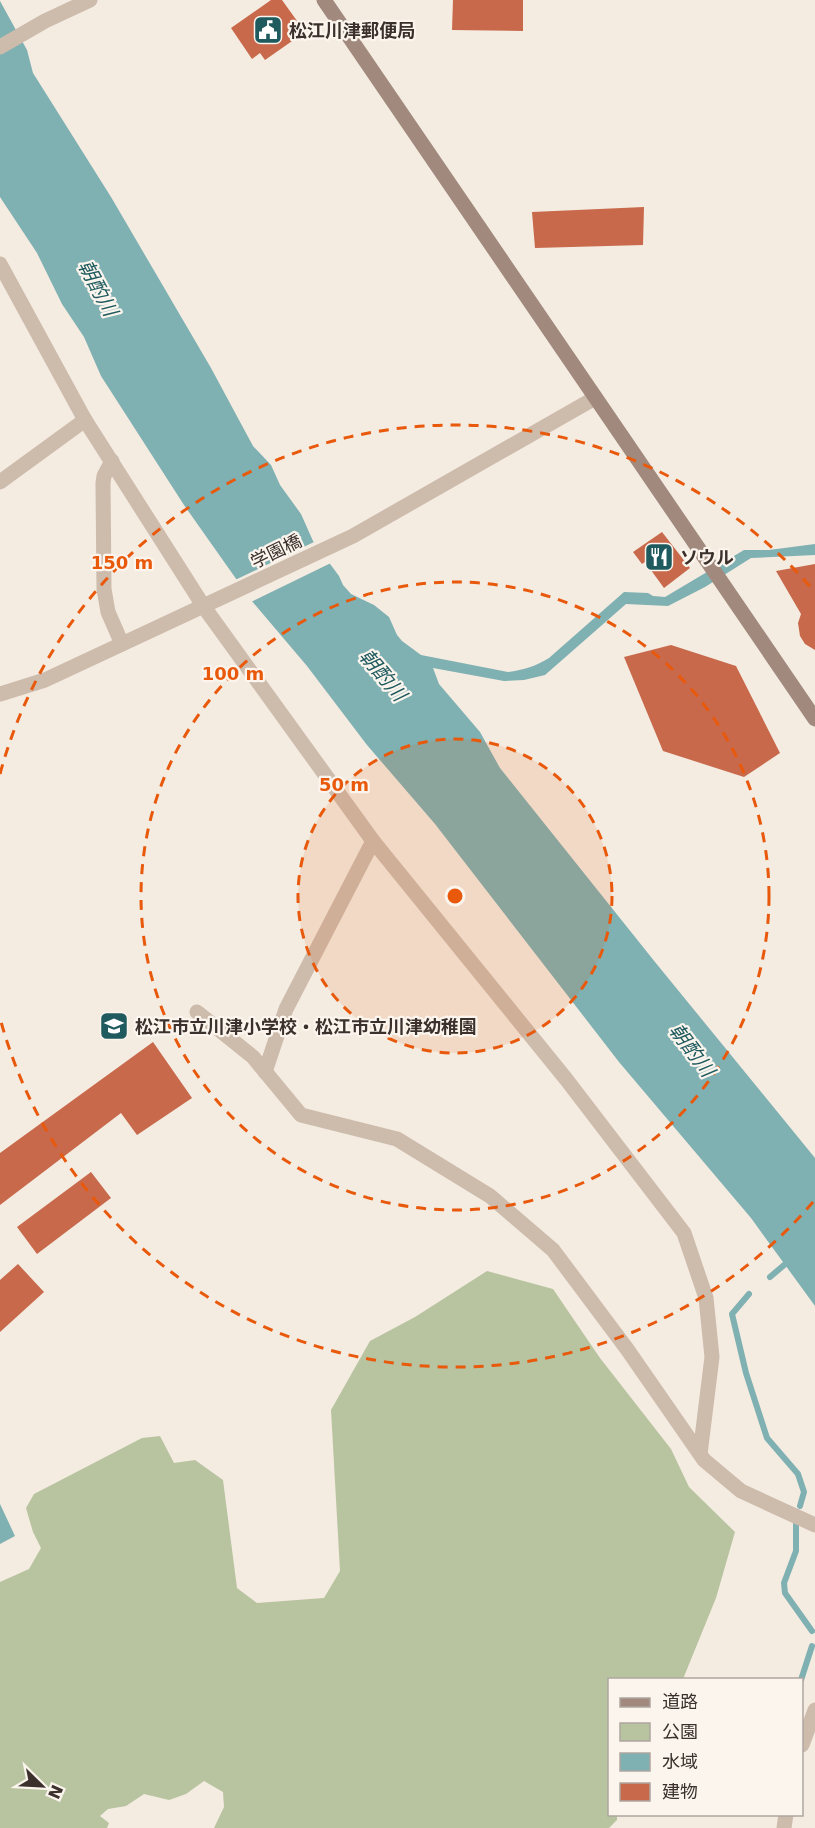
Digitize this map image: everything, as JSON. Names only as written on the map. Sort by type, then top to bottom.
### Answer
[{"type":"street","points":[[0,47],[45,21],[90,0]]},
{"type":"street","points":[[324,0],[815,719]]},
{"type":"street","points":[[0,264],[111,461],[373,841],[566,1078],[684,1233],[706,1298],[712,1357],[700,1454]]},
{"type":"street","name":"学園橋","points":[[0,694],[45,680],[353,536],[595,398]]},
{"type":"street","points":[[0,482],[86,420]]},
{"type":"street","points":[[111,461],[103,483],[104,589],[108,612],[122,644]]},
{"type":"street","points":[[265,1072],[286,1009],[373,841]]},
{"type":"street","points":[[197,1012],[253,1057],[301,1115],[397,1139],[490,1196],[553,1250],[627,1349],[704,1460],[741,1491],[815,1525]]},
{"type":"street","points":[[803,1740],[815,1710]]},
{"type":"green space","points":[[487,1271],[553,1289],[600,1358],[671,1449],[689,1487],[735,1532],[716,1598],[683,1678],[608,1678],[608,1816],[617,1816],[617,1820],[609,1828],[214,1828],[224,1807],[223,1792],[204,1781],[186,1794],[169,1800],[144,1794],[126,1806],[108,1809],[100,1816],[109,1823],[107,1828],[0,1828],[0,1582],[29,1569],[41,1548],[33,1532],[26,1508],[34,1494],[142,1438],[160,1436],[174,1463],[195,1460],[223,1480],[237,1588],[257,1603],[324,1598],[340,1571],[331,1410],[370,1341],[415,1317]]},
{"type":"water","name":"朝酌川","points":[[0,1],[27,50],[33,73],[111,197],[211,368],[253,446],[271,465],[280,485],[301,514],[313,541],[351,594],[374,605],[389,617],[402,641],[421,655],[508,672],[525,669],[549,658],[624,592],[648,593],[665,597],[744,550],[769,550],[815,544],[815,555],[751,558],[705,587],[668,606],[626,604],[545,675],[524,680],[504,681],[433,668],[439,684],[480,732],[500,768],[815,1158],[815,1306],[751,1218],[619,1062],[435,824],[367,745],[307,666],[251,600],[184,505],[101,376],[84,337],[62,304],[37,253],[0,197]]},
{"type":"water","points":[[0,1504],[15,1536],[0,1544]]},
{"type":"pier","points":[[316,541],[333,562],[249,603],[233,581]]},
{"type":"building","name":"松江川津郵便局","points":[[271,0],[282,0],[305,32],[265,60],[260,53],[252,59],[231,28]]},
{"type":"building","points":[[453,0],[523,0],[523,31],[452,30]]},
{"type":"building","points":[[644,207],[643,245],[535,248],[532,212]]},
{"type":"building","name":"ソウル","points":[[662,532],[690,568],[664,588],[645,562],[642,564],[633,552]]},
{"type":"building","points":[[815,564],[815,650],[805,644],[800,636],[798,623],[801,614],[776,571]]},
{"type":"building","points":[[671,645],[736,666],[780,753],[744,777],[663,751],[624,657]]},
{"type":"building","points":[[153,1042],[192,1098],[137,1135],[121,1113],[0,1205],[0,1153]]},
{"type":"building","points":[[91,1172],[111,1198],[37,1254],[17,1227]]},
{"type":"building","points":[[18,1264],[44,1292],[0,1332],[0,1280]]},
{"type":"waterway","points":[[770,1277],[790,1260]]},
{"type":"waterway","points":[[749,1294],[732,1314],[746,1373],[767,1438],[798,1474],[804,1492],[800,1506]]},
{"type":"waterway","points":[[796,1522],[796,1551],[784,1583],[785,1593],[812,1631]]},
{"type":"waterway","points":[[802,1678],[812,1646]]},
{"type":"place","name":"松江川津郵便局","points":[[268,30]]},
{"type":"place","name":"ソウル","points":[[659,557]]},
{"type":"place","name":"松江市立川津小学校・松江市立川津幼稚園","points":[[114,1026]]}]
